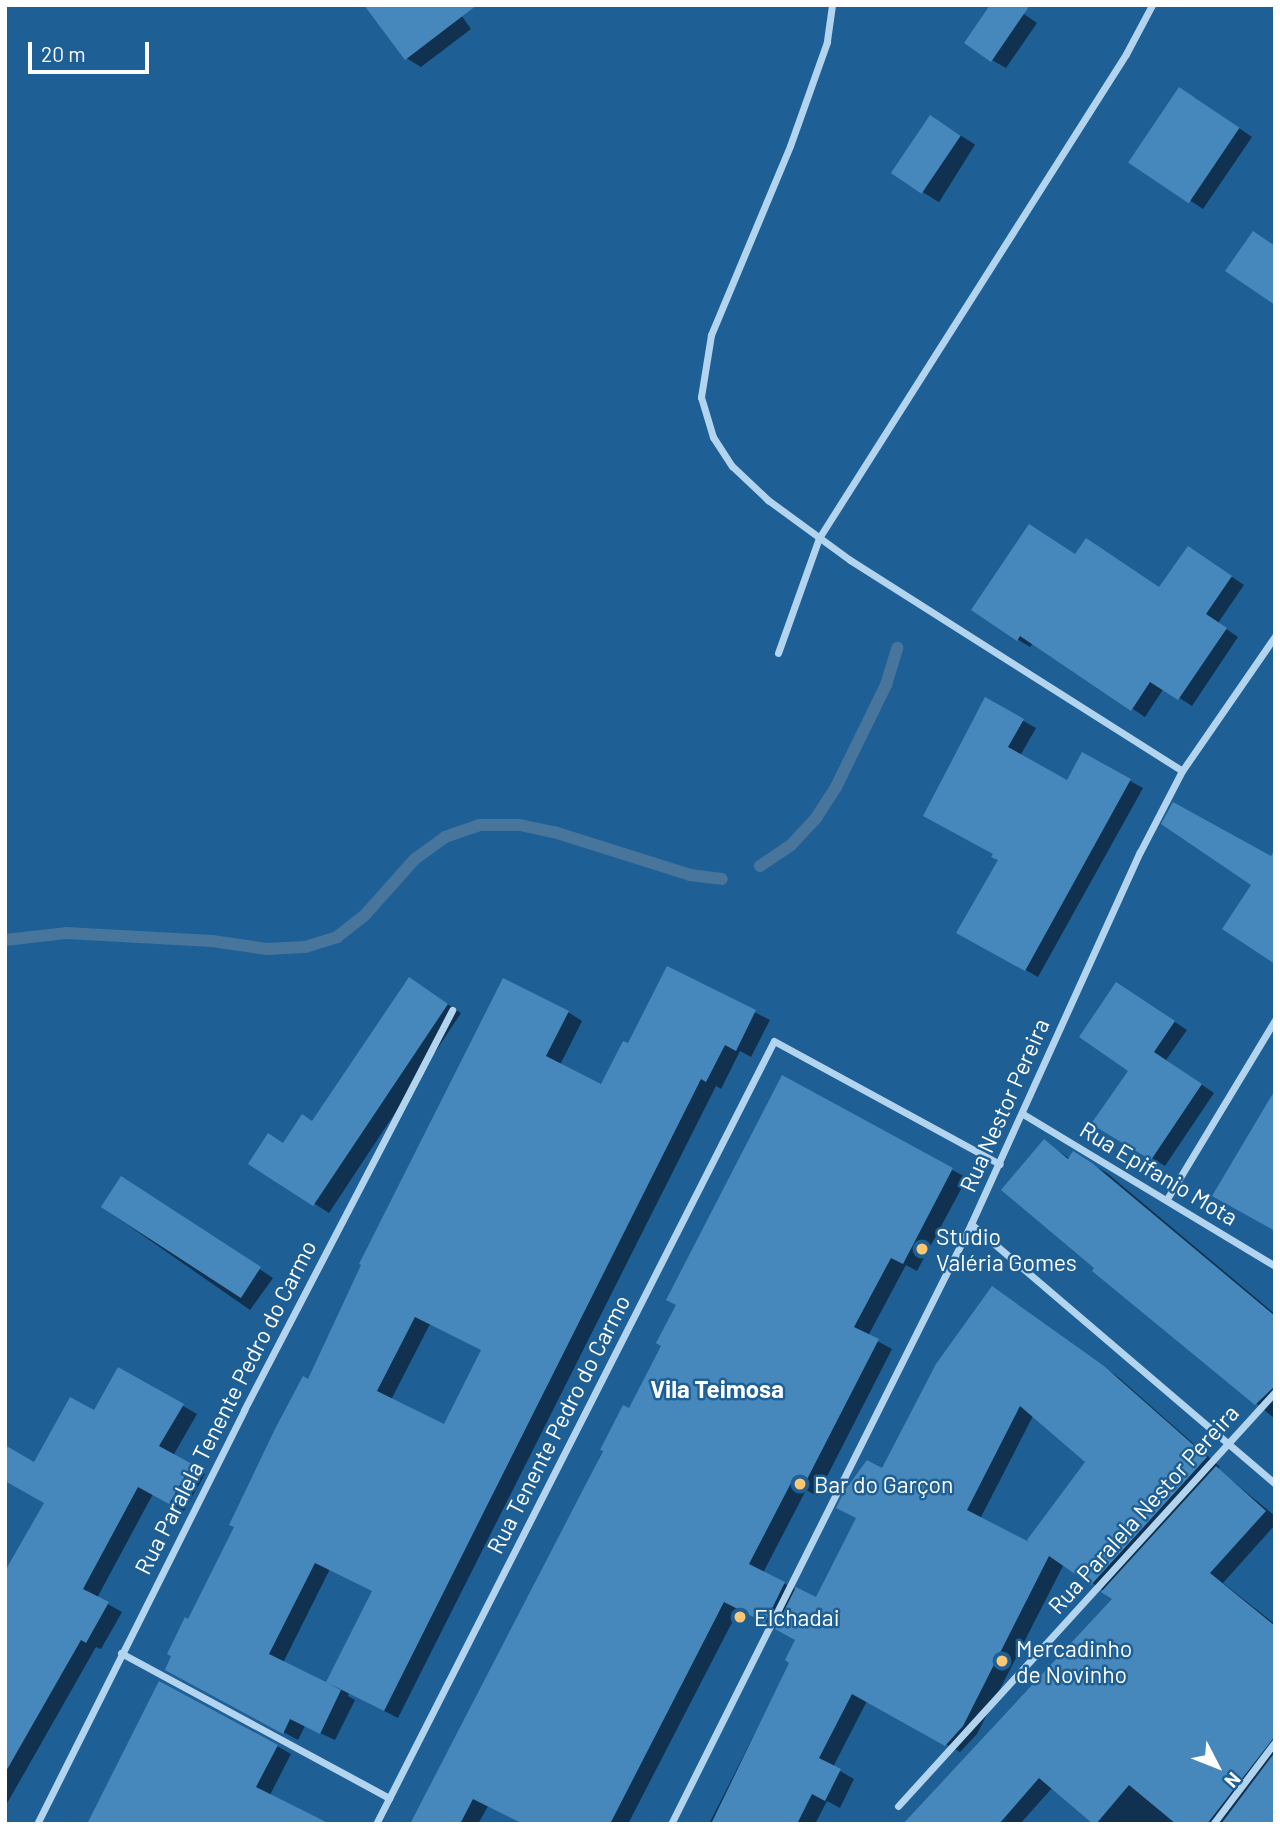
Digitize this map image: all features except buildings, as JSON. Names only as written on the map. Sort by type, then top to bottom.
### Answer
[{"type":"street","points":[[832,5],[827,42],[790,146],[711,335],[701,397],[713,438],[732,466],[768,500],[819,538],[961,633],[1182,771]]},
{"type":"street","points":[[778,653],[819,538],[1111,77],[1152,5]]},
{"type":"street","name":"Rua Nestor Pereira","points":[[671,1824],[971,1224],[1023,1114],[1089,961],[1182,771],[1275,636]]},
{"type":"street","name":"Rua Paralela Tenente Pedro do Carmo","points":[[37,1824],[121,1653],[452,1010]]},
{"type":"street","points":[[1167,1199],[1275,1020]]},
{"type":"street","name":"Rua Tenente Pedro do Carmo","points":[[376,1824],[774,1041],[1000,1164]]},
{"type":"street","name":"Rua Epifanio Mota","points":[[1023,1114],[1275,1266]]},
{"type":"street","points":[[971,1224],[1275,1484]]},
{"type":"street","name":"Rua Paralela Nestor Pereira","points":[[898,1806],[1275,1392]]},
{"type":"street","points":[[121,1653],[389,1798]]},
{"type":"street","points":[[1213,1824],[1275,1742]]},
{"type":"waterway","points":[[760,866],[791,845],[816,818],[836,787],[886,685],[897,648]]},
{"type":"waterway","points":[[5,940],[66,933],[212,941],[267,949],[305,947],[337,937],[364,916],[415,859],[445,837],[479,825],[520,825],[554,832],[690,875],[722,879]]},
{"type":"place","name":"Studio Valéria Gomes","points":[[922,1249]]},
{"type":"place","name":"Bar do Garçon","points":[[800,1484]]},
{"type":"place","name":"Elchadai","points":[[740,1617]]},
{"type":"place","name":"Mercadinho de Novinho","points":[[1002,1661]]},
{"type":"district","name":"Vila Teimosa","points":[[717,1389]]}]
